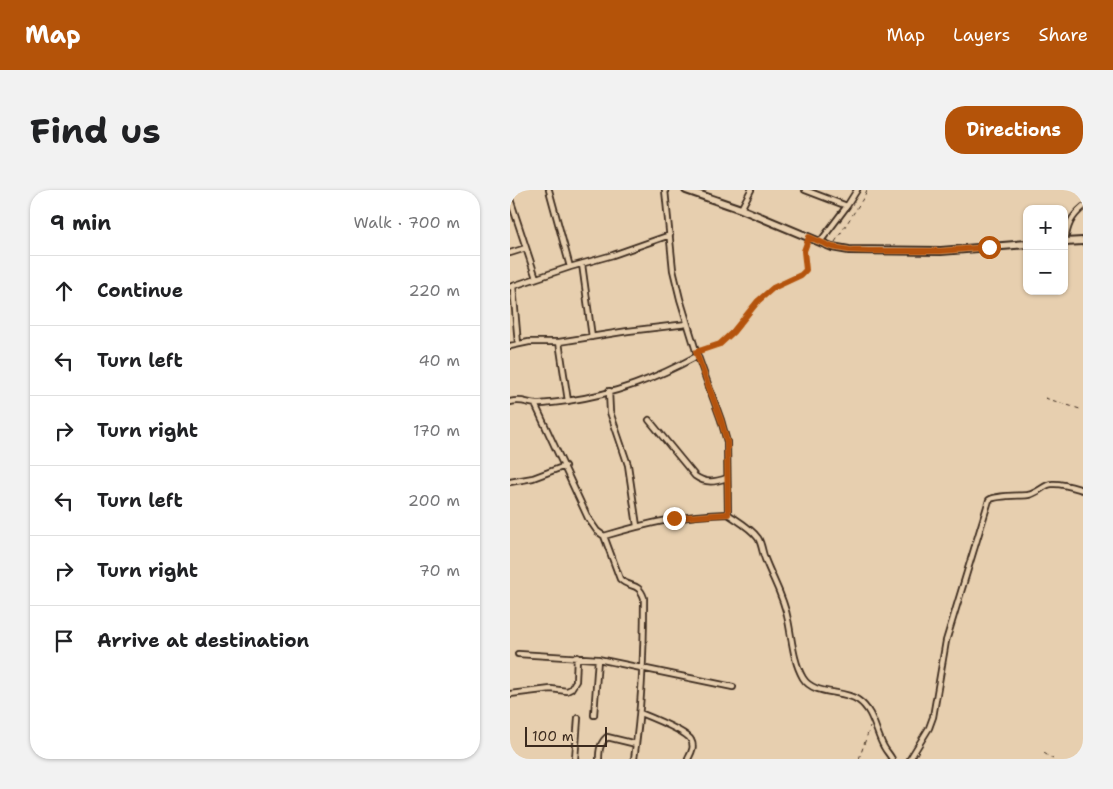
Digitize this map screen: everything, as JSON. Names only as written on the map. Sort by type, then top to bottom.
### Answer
[{"type":"street","points":[[549,190],[570,267]]},
{"type":"street","points":[[665,190],[673,270],[696,354],[725,431],[727,442],[728,514]]},
{"type":"street","points":[[686,190],[701,193],[832,247],[849,250],[941,251],[1023,244]]},
{"type":"street","points":[[741,210],[751,190]]},
{"type":"street","points":[[804,190],[847,206]]},
{"type":"street","points":[[820,242],[857,190]]},
{"type":"street","points":[[510,199],[536,278]]},
{"type":"street","points":[[1068,224],[1070,219],[1083,207]]},
{"type":"street","points":[[518,344],[512,286],[613,255],[670,235]]},
{"type":"street","points":[[1068,242],[1083,241]]},
{"type":"street","points":[[510,253],[526,248]]},
{"type":"street","points":[[582,264],[592,337]]},
{"type":"street","points":[[510,346],[559,342],[687,324]]},
{"type":"street","points":[[559,342],[568,401]]},
{"type":"street","points":[[510,402],[525,400],[535,404],[568,401],[609,391],[648,380],[696,354]]},
{"type":"street","points":[[609,391],[610,412],[628,465],[638,526]]},
{"type":"street","points":[[535,404],[588,518],[597,531],[604,536],[620,580],[623,583],[639,588],[644,598],[643,668],[634,759]]},
{"type":"street","points":[[649,420],[700,480],[714,482],[727,478]]},
{"type":"street","points":[[510,482],[532,478],[565,466]]},
{"type":"street","points":[[910,759],[929,728],[933,717],[946,641],[989,500],[996,497],[1012,497],[1037,493],[1047,485],[1053,484],[1083,490]]},
{"type":"street","points":[[604,536],[638,526],[681,517],[728,514],[752,532],[760,543],[785,607],[799,670],[804,681],[812,687],[844,694],[858,700],[865,706],[873,719],[884,747],[892,759]]},
{"type":"street","points":[[518,654],[598,659],[733,687]]},
{"type":"street","points":[[510,694],[551,689],[567,691],[574,685],[576,680],[578,657]]},
{"type":"street","points":[[594,715],[598,659]]},
{"type":"street","points":[[640,713],[687,735],[692,745],[688,759]]},
{"type":"street","points":[[575,759],[578,718]]},
{"type":"street","points":[[599,759],[600,746],[607,737],[636,744]]},
{"type":"path","points":[[832,247],[864,198],[867,190]]},
{"type":"path","points":[[696,354],[720,344],[733,332],[758,301],[773,288],[801,275],[806,270],[804,251],[809,237]]},
{"type":"path","points":[[1045,398],[1083,410]]},
{"type":"path","points":[[859,759],[873,719]]},
{"type":"path","points":[[1044,753],[1053,759]]},
{"type":"route","points":[[674,518],[728,514],[728,453],[725,431],[696,352],[720,344],[733,332],[758,301],[773,288],[801,275],[806,270],[804,251],[809,237],[832,247],[849,250],[889,252],[941,251],[989,247]]}]
